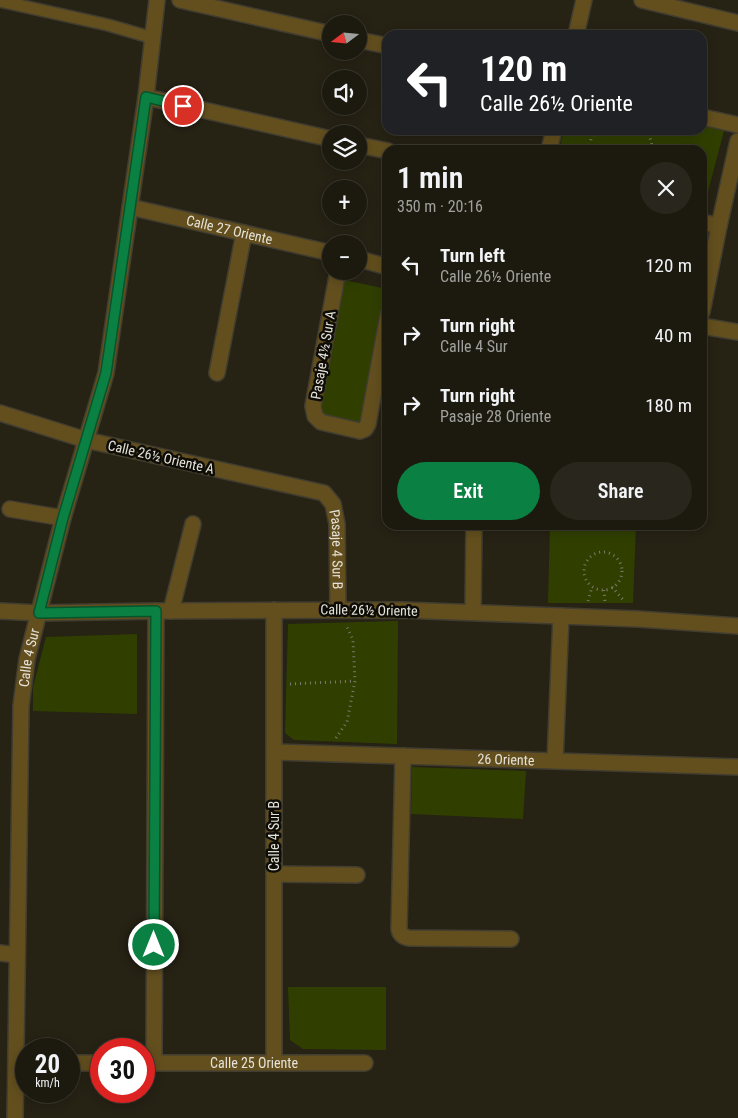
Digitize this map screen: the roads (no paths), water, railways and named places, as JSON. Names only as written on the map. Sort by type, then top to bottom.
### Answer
[{"type":"street","name":"Calle 4 Sur","points":[[20,1038],[17,955],[22,688],[27,659],[63,518],[106,373],[146,97],[157,0]]},
{"type":"street","points":[[180,0],[322,32]]},
{"type":"street","points":[[577,30],[584,0]]},
{"type":"street","points":[[642,0],[738,23]]},
{"type":"street","points":[[368,42],[382,45]]},
{"type":"street","points":[[146,97],[322,137]]},
{"type":"street","points":[[707,118],[738,125]]},
{"type":"street","points":[[707,287],[738,141]]},
{"type":"street","points":[[367,147],[382,151]]},
{"type":"street","name":"Calle 27 Oriente","points":[[130,207],[322,251]]},
{"type":"street","points":[[707,223],[719,226]]},
{"type":"street","points":[[216,373],[244,233]]},
{"type":"street","points":[[367,262],[382,266]]},
{"type":"street","name":"Pasaje 4½ Sur A","points":[[336,280],[314,406],[316,416],[321,422],[360,431],[365,429],[368,424],[382,348]]},
{"type":"street","points":[[707,327],[738,332]]},
{"type":"street","name":"Calle 26½ Oriente A","points":[[0,413],[86,440],[324,493]]},
{"type":"street","name":"Pasaje 4 Sur B","points":[[324,493],[333,504],[337,524],[338,609]]},
{"type":"street","points":[[10,509],[63,518]]},
{"type":"street","points":[[150,1038],[164,611],[193,524]]},
{"type":"street","points":[[473,612],[474,530]]},
{"type":"street","name":"Calle 26½ Oriente","points":[[0,611],[39,613],[338,609],[402,610],[638,619],[738,626]]},
{"type":"street","name":"Calle 4 Sur B","points":[[274,610],[274,1063]]},
{"type":"street","points":[[555,761],[561,616]]},
{"type":"street","name":"26 Oriente","points":[[274,752],[738,767]]},
{"type":"street","points":[[403,756],[399,929],[401,934],[406,938],[511,939]]},
{"type":"street","points":[[274,874],[357,875]]},
{"type":"street","points":[[0,953],[17,955]]},
{"type":"street","name":"Calle 25 Oriente","points":[[155,1063],[366,1063]]},
{"type":"street","name":"Calle 4 Sur","points":[[15,1118],[17,1103]]},
{"type":"lane","points":[[0,1],[108,25],[152,38]]}]
